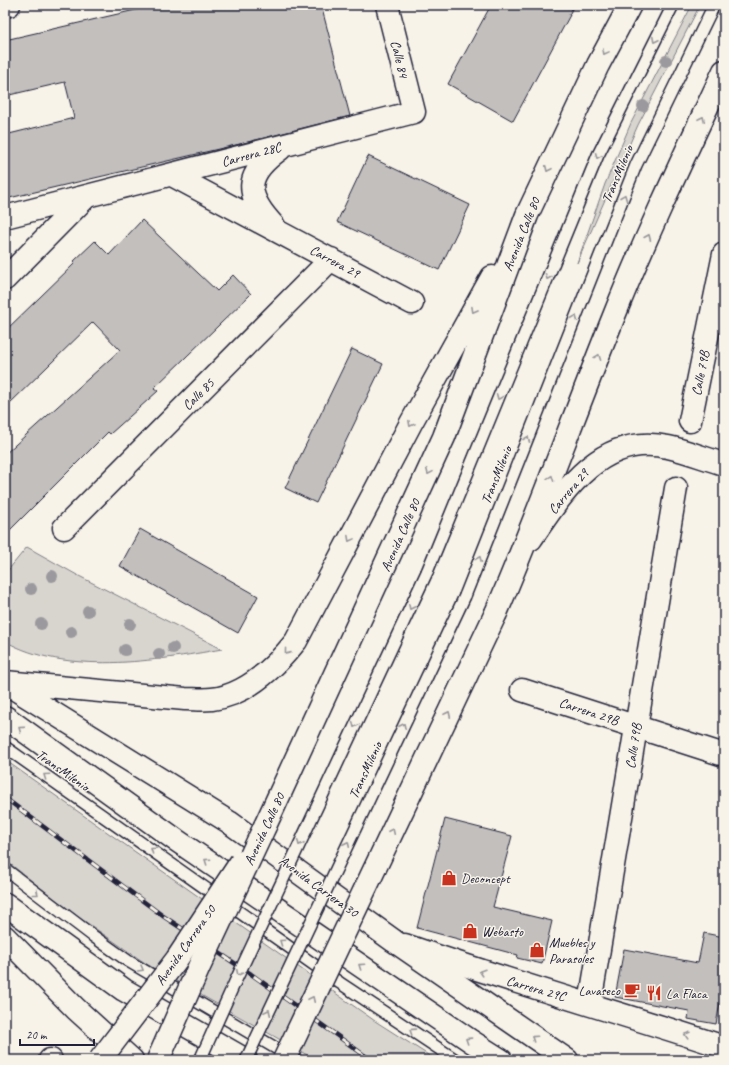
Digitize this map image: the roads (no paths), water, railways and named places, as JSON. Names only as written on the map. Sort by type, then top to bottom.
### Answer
[{"type":"main road","points":[[5,6],[9,5]]},
{"type":"main road","name":"Calle 84","points":[[387,5],[414,112]]},
{"type":"main road","name":"Avenida Calle 80","points":[[158,1060],[198,967],[392,555],[444,437],[527,215],[598,65],[630,5]]},
{"type":"main road","points":[[284,1060],[496,613],[521,554],[614,315],[670,186],[724,71]]},
{"type":"main road","name":"Carrera 28C","points":[[5,218],[414,112]]},
{"type":"main road","name":"Carrera 29","points":[[279,232],[260,209],[254,198],[252,186],[254,174],[261,163],[283,146]]},
{"type":"main road","name":"Carrera 29","points":[[172,175],[412,303]]},
{"type":"main road","points":[[5,279],[87,196]]},
{"type":"main road","points":[[5,683],[185,699],[213,699],[246,686],[260,677],[282,659],[296,641],[411,423],[527,215]]},
{"type":"main road","name":"Calle 79B","points":[[690,421],[724,254]]},
{"type":"main road","name":"Calle 85","points":[[64,528],[331,259]]},
{"type":"main road","name":"Carrera 29","points":[[521,554],[559,498],[576,478],[591,465],[611,454],[629,448],[648,446],[668,447],[724,464]]},
{"type":"main road","name":"Calle 79B","points":[[590,1003],[676,488]]},
{"type":"main road","name":"Avenida Carrera 30","points":[[5,683],[102,741],[230,822],[394,941],[567,1060]]},
{"type":"main road","name":"Carrera 29B","points":[[522,690],[724,755]]},
{"type":"main road","points":[[5,717],[176,840],[464,1037],[501,1060]]},
{"type":"main road","name":"Avenida Carrera 50","points":[[100,1060],[177,959],[265,826]]},
{"type":"main road","points":[[5,904],[124,990],[246,1060]]},
{"type":"main road","points":[[5,937],[76,1009],[132,1060]]},
{"type":"main road","name":"Carrera 29C","points":[[394,941],[482,972],[590,1003],[724,1047]]},
{"type":"lane","name":"TransMilenio","points":[[200,1060],[427,572],[598,155],[673,5]]},
{"type":"lane","name":"TransMilenio","points":[[246,1060],[465,596],[636,165],[714,5]]},
{"type":"lane","name":"TransMilenio","points":[[5,748],[340,983],[456,1060]]},
{"type":"lane","points":[[5,869],[128,961],[296,1060]]},
{"type":"railway","points":[[5,798],[163,916],[251,974],[371,1060]]},
{"type":"place","name":"Deconcept","points":[[449,878]]},
{"type":"place","name":"Webasto","points":[[470,931]]},
{"type":"place","name":"Muebles y Parasoles","points":[[537,950]]},
{"type":"place","name":"Lavaseco","points":[[632,990]]},
{"type":"place","name":"La Flaca","points":[[654,993]]}]
